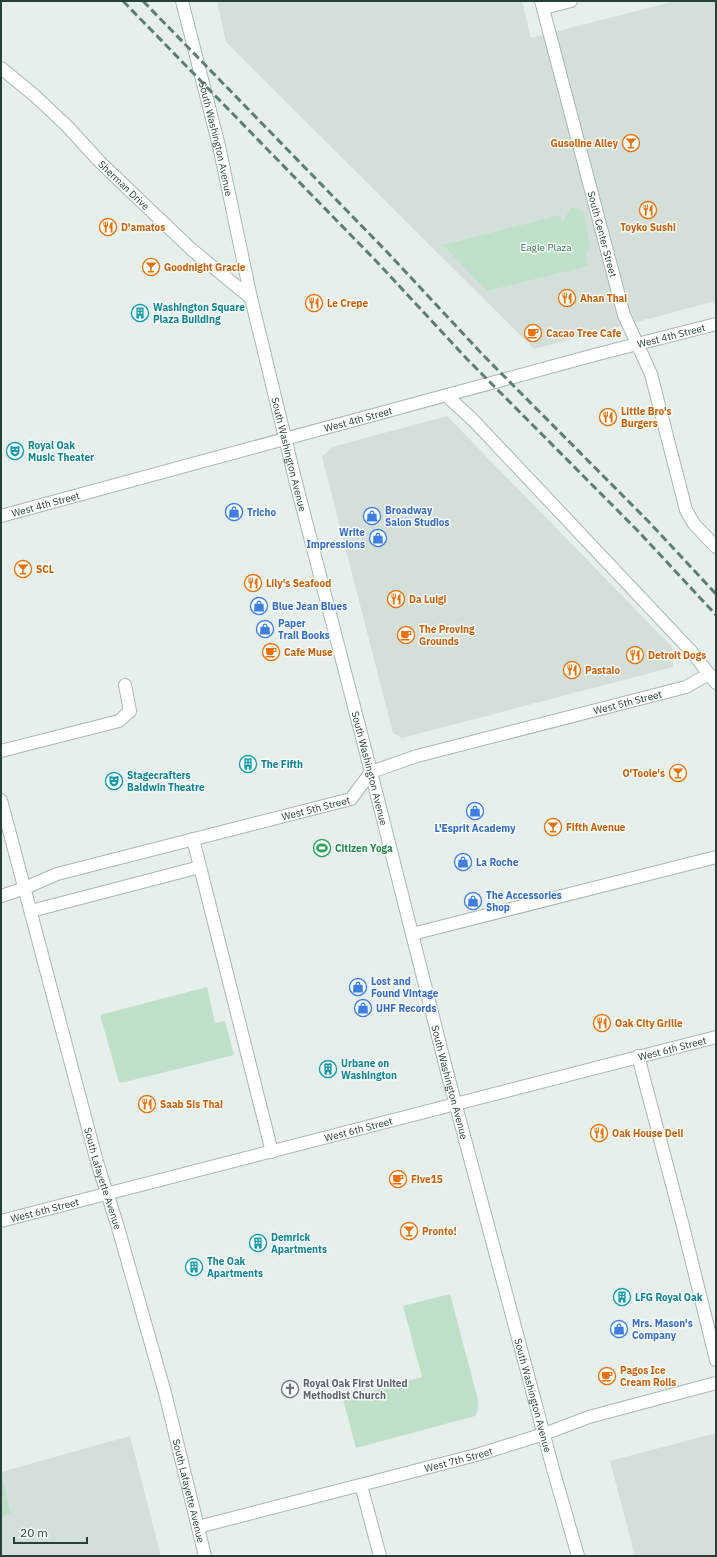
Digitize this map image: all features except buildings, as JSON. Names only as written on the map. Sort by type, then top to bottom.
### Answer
[{"type":"street","name":"South Washington Avenue","points":[[182,1],[219,146],[251,298],[285,439],[456,1104],[578,1556]]},
{"type":"street","points":[[542,5],[571,1]]},
{"type":"street","name":"South Center Street","points":[[542,5],[624,315],[651,374],[686,510],[694,524],[716,547]]},
{"type":"street","name":"Sherman Drive","points":[[1,68],[34,95],[67,126],[101,163],[191,249],[251,298]]},
{"type":"street","name":"West 4th Street","points":[[1,516],[716,324]]},
{"type":"street","points":[[446,396],[474,421],[690,650],[712,679]]},
{"type":"street","name":"West 5th Street","points":[[1,896],[25,888],[57,874],[351,799],[371,772],[417,756],[712,679]]},
{"type":"street","points":[[1,751],[119,721],[130,711],[125,685]]},
{"type":"street","name":"South Lafayette Avenue","points":[[1,800],[97,1162],[108,1193],[164,1393],[205,1556]]},
{"type":"street","points":[[193,839],[272,1152]]},
{"type":"street","points":[[412,934],[716,857]]},
{"type":"street","points":[[30,911],[200,867]]},
{"type":"street","name":"West 6th Street","points":[[1,1221],[716,1037]]},
{"type":"street","points":[[638,1056],[683,1226],[716,1360]]},
{"type":"street","name":"West 7th Street","points":[[198,1527],[480,1454],[544,1434],[589,1417],[716,1383]]},
{"type":"street","points":[[361,1486],[380,1556]]},
{"type":"shaded area","points":[[217,1],[522,1],[531,38],[676,1],[716,1],[716,301],[534,349],[226,42]]},
{"type":"shaded area","points":[[447,416],[672,647],[673,667],[402,738],[393,733],[322,457],[332,447]]},
{"type":"shaded area","points":[[716,1433],[716,1556],[635,1556],[610,1461]]},
{"type":"shaded area","points":[[130,1436],[161,1556],[1,1556],[1,1472]]},
{"type":"green space","name":"Eagle Plaza","points":[[572,207],[583,211],[590,244],[586,255],[588,266],[487,291],[443,245],[560,215],[562,222]]},
{"type":"green space","points":[[207,987],[215,1023],[225,1021],[234,1055],[125,1082],[119,1082],[100,1015]]},
{"type":"green space","points":[[450,1294],[478,1399],[478,1409],[475,1416],[356,1448],[343,1399],[422,1377],[403,1306]]},
{"type":"green space","points":[[1,1476],[11,1513],[1,1517]]},
{"type":"railway","points":[[123,1],[377,262],[467,359],[638,531],[716,615]]},
{"type":"railway","points":[[143,1],[388,253],[483,355],[649,522],[716,594]]},
{"type":"place","name":"Gusoline Alley","points":[[631,143]]},
{"type":"place","name":"Toyko Sushi","points":[[648,210]]},
{"type":"place","name":"D'amatos","points":[[108,227]]},
{"type":"place","name":"Goodnight Gracie","points":[[151,267]]},
{"type":"place","name":"Ahan Thai","points":[[567,298]]},
{"type":"place","name":"Le Crepe","points":[[314,303]]},
{"type":"place","name":"Washington Square Plaza Building","points":[[140,313]]},
{"type":"place","name":"Cacao Tree Cafe","points":[[533,333]]},
{"type":"place","name":"Little Bro's Burgers","points":[[608,417]]},
{"type":"place","name":"Royal Oak Music Theater","points":[[15,451]]},
{"type":"place","name":"Tricho","points":[[234,512]]},
{"type":"place","name":"Broadway Salon Studios","points":[[372,516]]},
{"type":"place","name":"Write Impressions","points":[[378,538]]},
{"type":"place","name":"SCL","points":[[23,569]]},
{"type":"place","name":"Lily's Seafood","points":[[253,583]]},
{"type":"place","name":"Da Luigi","points":[[396,599]]},
{"type":"place","name":"Blue Jean Blues","points":[[259,606]]},
{"type":"place","name":"Paper Trail Books","points":[[265,629]]},
{"type":"place","name":"The Proving Grounds","points":[[406,635]]},
{"type":"place","name":"Cafe Muse","points":[[271,652]]},
{"type":"place","name":"Detroit Dogs","points":[[635,655]]},
{"type":"place","name":"Pastaio","points":[[572,670]]},
{"type":"place","name":"The Fifth","points":[[248,764]]},
{"type":"place","name":"O'Toole's","points":[[678,773]]},
{"type":"place","name":"Stagecrafters Baldwin Theatre","points":[[114,781]]},
{"type":"place","name":"L'Esprit Academy","points":[[475,811]]},
{"type":"place","name":"Fifth Avenue","points":[[553,827]]},
{"type":"place","name":"Citizen Yoga","points":[[322,848]]},
{"type":"place","name":"La Roche","points":[[463,862]]},
{"type":"place","name":"The Accessories Shop","points":[[473,901]]},
{"type":"place","name":"Lost and Found Vintage","points":[[358,987]]},
{"type":"place","name":"UHF Records","points":[[363,1008]]},
{"type":"place","name":"Oak City Grille","points":[[602,1023]]},
{"type":"place","name":"Urbane on Washington","points":[[328,1069]]},
{"type":"place","name":"Saab Sis Thai","points":[[147,1104]]},
{"type":"place","name":"Oak House Deli","points":[[599,1133]]},
{"type":"place","name":"Five15","points":[[398,1179]]},
{"type":"place","name":"Pronto!","points":[[409,1231]]},
{"type":"place","name":"Demrick Apartments","points":[[258,1243]]},
{"type":"place","name":"The Oak Apartments","points":[[194,1267]]},
{"type":"place","name":"LFG Royal Oak","points":[[622,1297]]},
{"type":"place","name":"Mrs. Mason's Company","points":[[619,1329]]},
{"type":"place","name":"Pagos Ice Cream Rolls","points":[[607,1376]]},
{"type":"place","name":"Royal Oak First United Methodist Church","points":[[290,1389]]}]
